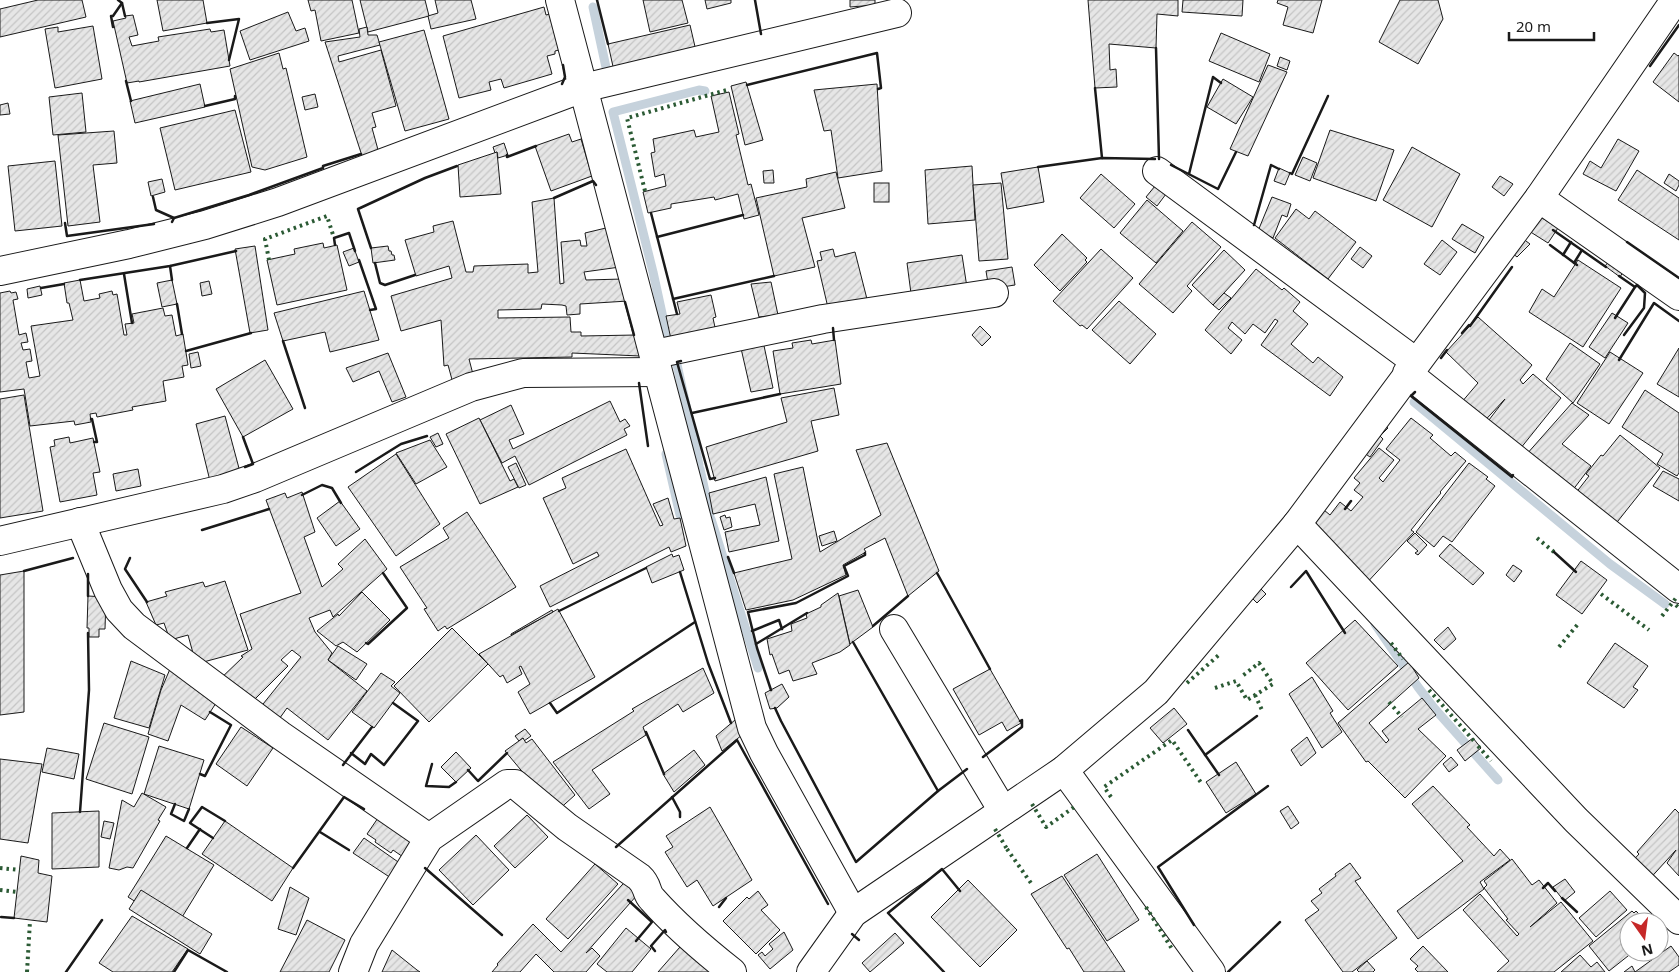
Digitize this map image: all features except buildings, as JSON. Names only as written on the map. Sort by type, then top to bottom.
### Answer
[{"type":"street","points":[[560,0],[752,728],[853,913]]},
{"type":"street","points":[[811,972],[853,913],[1064,770],[1156,692],[1297,524],[1539,198],[1674,0]]},
{"type":"street","points":[[0,271],[129,244],[205,225],[278,202],[583,88],[897,13]]},
{"type":"street","points":[[1157,171],[1411,368],[1679,589]]},
{"type":"street","points":[[1539,198],[1679,296]]},
{"type":"street","points":[[0,541],[214,491],[255,478],[471,387],[498,379],[523,373],[656,363],[823,319],[994,293]]},
{"type":"street","points":[[80,522],[108,590],[119,610],[134,626],[280,735],[429,838]]},
{"type":"street","points":[[1297,524],[1576,820],[1679,920]]},
{"type":"street","points":[[894,629],[1003,811]]},
{"type":"street","points":[[1064,770],[1211,972]]},
{"type":"street","points":[[353,972],[364,944],[429,838],[507,784],[515,784],[567,827],[639,877],[645,883],[650,897],[678,926],[732,972]]},
{"type":"waterway","points":[[593,7],[607,72]]},
{"type":"waterway","points":[[672,346],[668,341],[653,272],[613,112],[699,90],[705,91]]},
{"type":"waterway","points":[[676,360],[699,465]]},
{"type":"waterway","points":[[1414,402],[1610,564],[1665,604]]},
{"type":"waterway","points":[[666,454],[680,515]]},
{"type":"waterway","points":[[700,469],[710,514]]},
{"type":"waterway","points":[[711,519],[758,668]]},
{"type":"waterway","points":[[1375,624],[1434,708],[1498,780]]},
{"type":"hedge","points":[[645,191],[627,118],[727,90],[728,92]]},
{"type":"hedge","points":[[269,260],[265,239],[327,216],[334,238]]},
{"type":"hedge","points":[[1537,538],[1554,552]]},
{"type":"hedge","points":[[1601,594],[1649,630]]},
{"type":"hedge","points":[[1662,616],[1676,598]]},
{"type":"hedge","points":[[1676,605],[1679,608]]},
{"type":"hedge","points":[[1559,647],[1578,624]]},
{"type":"hedge","points":[[1391,643],[1403,659]]},
{"type":"hedge","points":[[1187,683],[1220,654]]},
{"type":"hedge","points":[[1215,688],[1236,681],[1247,700],[1273,684],[1259,663],[1241,677]]},
{"type":"hedge","points":[[1429,690],[1474,741]]},
{"type":"hedge","points":[[1255,695],[1262,710]]},
{"type":"hedge","points":[[1389,702],[1402,717]]},
{"type":"hedge","points":[[1111,797],[1104,787],[1172,740],[1202,784]]},
{"type":"hedge","points":[[1478,746],[1491,761]]},
{"type":"hedge","points":[[1032,804],[1046,827],[1077,805]]},
{"type":"hedge","points":[[995,829],[1007,849]]},
{"type":"hedge","points":[[1007,849],[1033,886]]},
{"type":"hedge","points":[[0,868],[20,870]]},
{"type":"hedge","points":[[0,890],[17,892]]},
{"type":"hedge","points":[[1146,907],[1172,949]]},
{"type":"hedge","points":[[27,972],[30,921]]},
{"type":"wall","points":[[118,0],[122,3],[125,16]]},
{"type":"wall","points":[[597,0],[608,44]]},
{"type":"wall","points":[[755,0],[761,34]]},
{"type":"wall","points":[[113,27],[111,16],[113,16],[122,3]]},
{"type":"wall","points":[[207,23],[239,19],[229,60]]},
{"type":"wall","points":[[1650,66],[1679,25]]},
{"type":"wall","points":[[1156,48],[1159,159]]},
{"type":"wall","points":[[747,85],[877,53],[881,88],[878,89]]},
{"type":"wall","points":[[562,84],[565,77],[563,65]]},
{"type":"wall","points":[[1189,174],[1213,77],[1221,83]]},
{"type":"wall","points":[[126,81],[131,101]]},
{"type":"wall","points":[[1095,88],[1102,158]]},
{"type":"wall","points":[[205,106],[235,99],[235,96]]},
{"type":"wall","points":[[1290,173],[1292,174],[1328,96]]},
{"type":"wall","points":[[507,155],[507,157],[536,146]]},
{"type":"wall","points":[[1171,165],[1218,189],[1236,152]]},
{"type":"wall","points":[[172,222],[174,218],[249,195],[323,168],[323,166],[361,154]]},
{"type":"wall","points":[[1038,167],[1102,158],[1155,159]]},
{"type":"wall","points":[[1254,225],[1271,165],[1279,169]]},
{"type":"wall","points":[[371,248],[358,209],[425,178],[457,166]]},
{"type":"wall","points":[[554,198],[593,181],[596,185]]},
{"type":"wall","points":[[153,197],[156,210],[174,218]]},
{"type":"wall","points":[[651,213],[677,314]]},
{"type":"wall","points":[[657,237],[743,215]]},
{"type":"wall","points":[[65,223],[67,236],[154,224]]},
{"type":"wall","points":[[1553,230],[1606,267]]},
{"type":"wall","points":[[335,245],[334,238],[349,233],[355,251]]},
{"type":"wall","points":[[1563,255],[1571,242]]},
{"type":"wall","points":[[1627,242],[1679,278]]},
{"type":"wall","points":[[1550,245],[1577,265]]},
{"type":"wall","points":[[1574,263],[1582,250]]},
{"type":"wall","points":[[80,280],[170,266],[236,251]]},
{"type":"wall","points":[[359,260],[376,309],[370,310]]},
{"type":"wall","points":[[375,263],[380,283],[385,285],[415,275]]},
{"type":"wall","points":[[170,266],[172,280]]},
{"type":"wall","points":[[1462,333],[1470,326],[1512,267]]},
{"type":"wall","points":[[124,274],[132,323]]},
{"type":"wall","points":[[673,299],[774,276]]},
{"type":"wall","points":[[1619,276],[1635,287],[1637,285],[1645,293],[1644,308],[1624,335]]},
{"type":"wall","points":[[41,288],[64,284]]},
{"type":"wall","points":[[1615,318],[1635,287]]},
{"type":"wall","points":[[625,302],[634,335]]},
{"type":"wall","points":[[1619,360],[1654,303],[1679,321]]},
{"type":"wall","points":[[177,304],[182,334]]},
{"type":"wall","points":[[833,328],[834,340]]},
{"type":"wall","points":[[186,351],[251,333]]},
{"type":"wall","points":[[283,341],[305,408]]},
{"type":"wall","points":[[1441,358],[1447,350]]},
{"type":"wall","points":[[681,361],[677,362],[710,479],[715,478]]},
{"type":"wall","points":[[639,383],[648,446]]},
{"type":"wall","points":[[1415,392],[1411,396],[1512,477],[1513,475]]},
{"type":"wall","points":[[692,413],[780,394]]},
{"type":"wall","points":[[91,419],[97,442],[94,442]]},
{"type":"wall","points":[[356,472],[401,444],[427,436]]},
{"type":"wall","points":[[243,437],[253,464],[245,467]]},
{"type":"wall","points":[[302,495],[322,485],[332,488],[341,503]]},
{"type":"wall","points":[[1345,509],[1351,501]]},
{"type":"wall","points":[[202,530],[269,509]]},
{"type":"wall","points":[[1554,552],[1576,572]]},
{"type":"wall","points":[[771,690],[757,648],[748,612],[796,603],[848,576],[844,566],[865,555],[865,553]]},
{"type":"wall","points":[[728,557],[734,573]]},
{"type":"wall","points":[[24,571],[73,558]]},
{"type":"wall","points":[[130,558],[125,569],[147,602]]},
{"type":"wall","points":[[559,611],[646,568]]},
{"type":"wall","points":[[1291,587],[1306,571],[1345,633]]},
{"type":"wall","points":[[680,572],[708,663],[731,723]]},
{"type":"wall","points":[[366,643],[368,644],[407,608],[383,573]]},
{"type":"wall","points":[[937,573],[990,669]]},
{"type":"wall","points":[[88,574],[88,596]]},
{"type":"wall","points":[[873,626],[908,596]]},
{"type":"wall","points":[[756,644],[807,613]]},
{"type":"wall","points":[[752,631],[779,620],[782,629]]},
{"type":"wall","points":[[550,703],[557,713],[695,622]]},
{"type":"wall","points":[[80,812],[89,690],[88,633]]},
{"type":"wall","points":[[853,642],[938,791]]},
{"type":"wall","points":[[351,753],[365,764],[371,754],[384,765],[418,721],[393,703]]},
{"type":"wall","points":[[775,708],[856,862],[938,791],[967,769]]},
{"type":"wall","points":[[200,774],[205,776],[231,725],[210,712]]},
{"type":"wall","points":[[1205,755],[1257,716]]},
{"type":"wall","points":[[983,757],[1022,727],[1022,720],[1020,721]]},
{"type":"wall","points":[[343,765],[372,727]]},
{"type":"wall","points":[[1188,730],[1219,775]]},
{"type":"wall","points":[[646,732],[664,774]]},
{"type":"wall","points":[[616,847],[737,740],[828,904]]},
{"type":"wall","points":[[468,770],[478,781],[507,753]]},
{"type":"wall","points":[[432,764],[426,786],[449,787],[456,782]]},
{"type":"wall","points":[[1194,925],[1158,867],[1268,786]]},
{"type":"wall","points":[[293,868],[344,797],[364,809]]},
{"type":"wall","points":[[672,797],[680,812],[680,817]]},
{"type":"wall","points":[[175,804],[171,814],[184,821],[189,809]]},
{"type":"wall","points":[[213,838],[190,823],[202,807],[225,821]]},
{"type":"wall","points":[[187,848],[200,829]]},
{"type":"wall","points":[[320,832],[349,850]]},
{"type":"wall","points":[[425,868],[502,935]]},
{"type":"wall","points":[[944,972],[888,913],[942,869],[960,891]]},
{"type":"wall","points":[[1543,888],[1548,883],[1555,891]]},
{"type":"wall","points":[[719,907],[726,898]]},
{"type":"wall","points":[[1562,898],[1577,912]]},
{"type":"wall","points":[[628,900],[652,922],[636,941]]},
{"type":"wall","points":[[1,917],[14,918]]},
{"type":"wall","points":[[66,972],[102,920]]},
{"type":"wall","points":[[1228,972],[1280,922]]},
{"type":"wall","points":[[655,951],[651,946],[665,930],[666,932]]},
{"type":"wall","points":[[852,934],[859,940]]},
{"type":"wall","points":[[174,972],[188,950],[227,972]]}]
